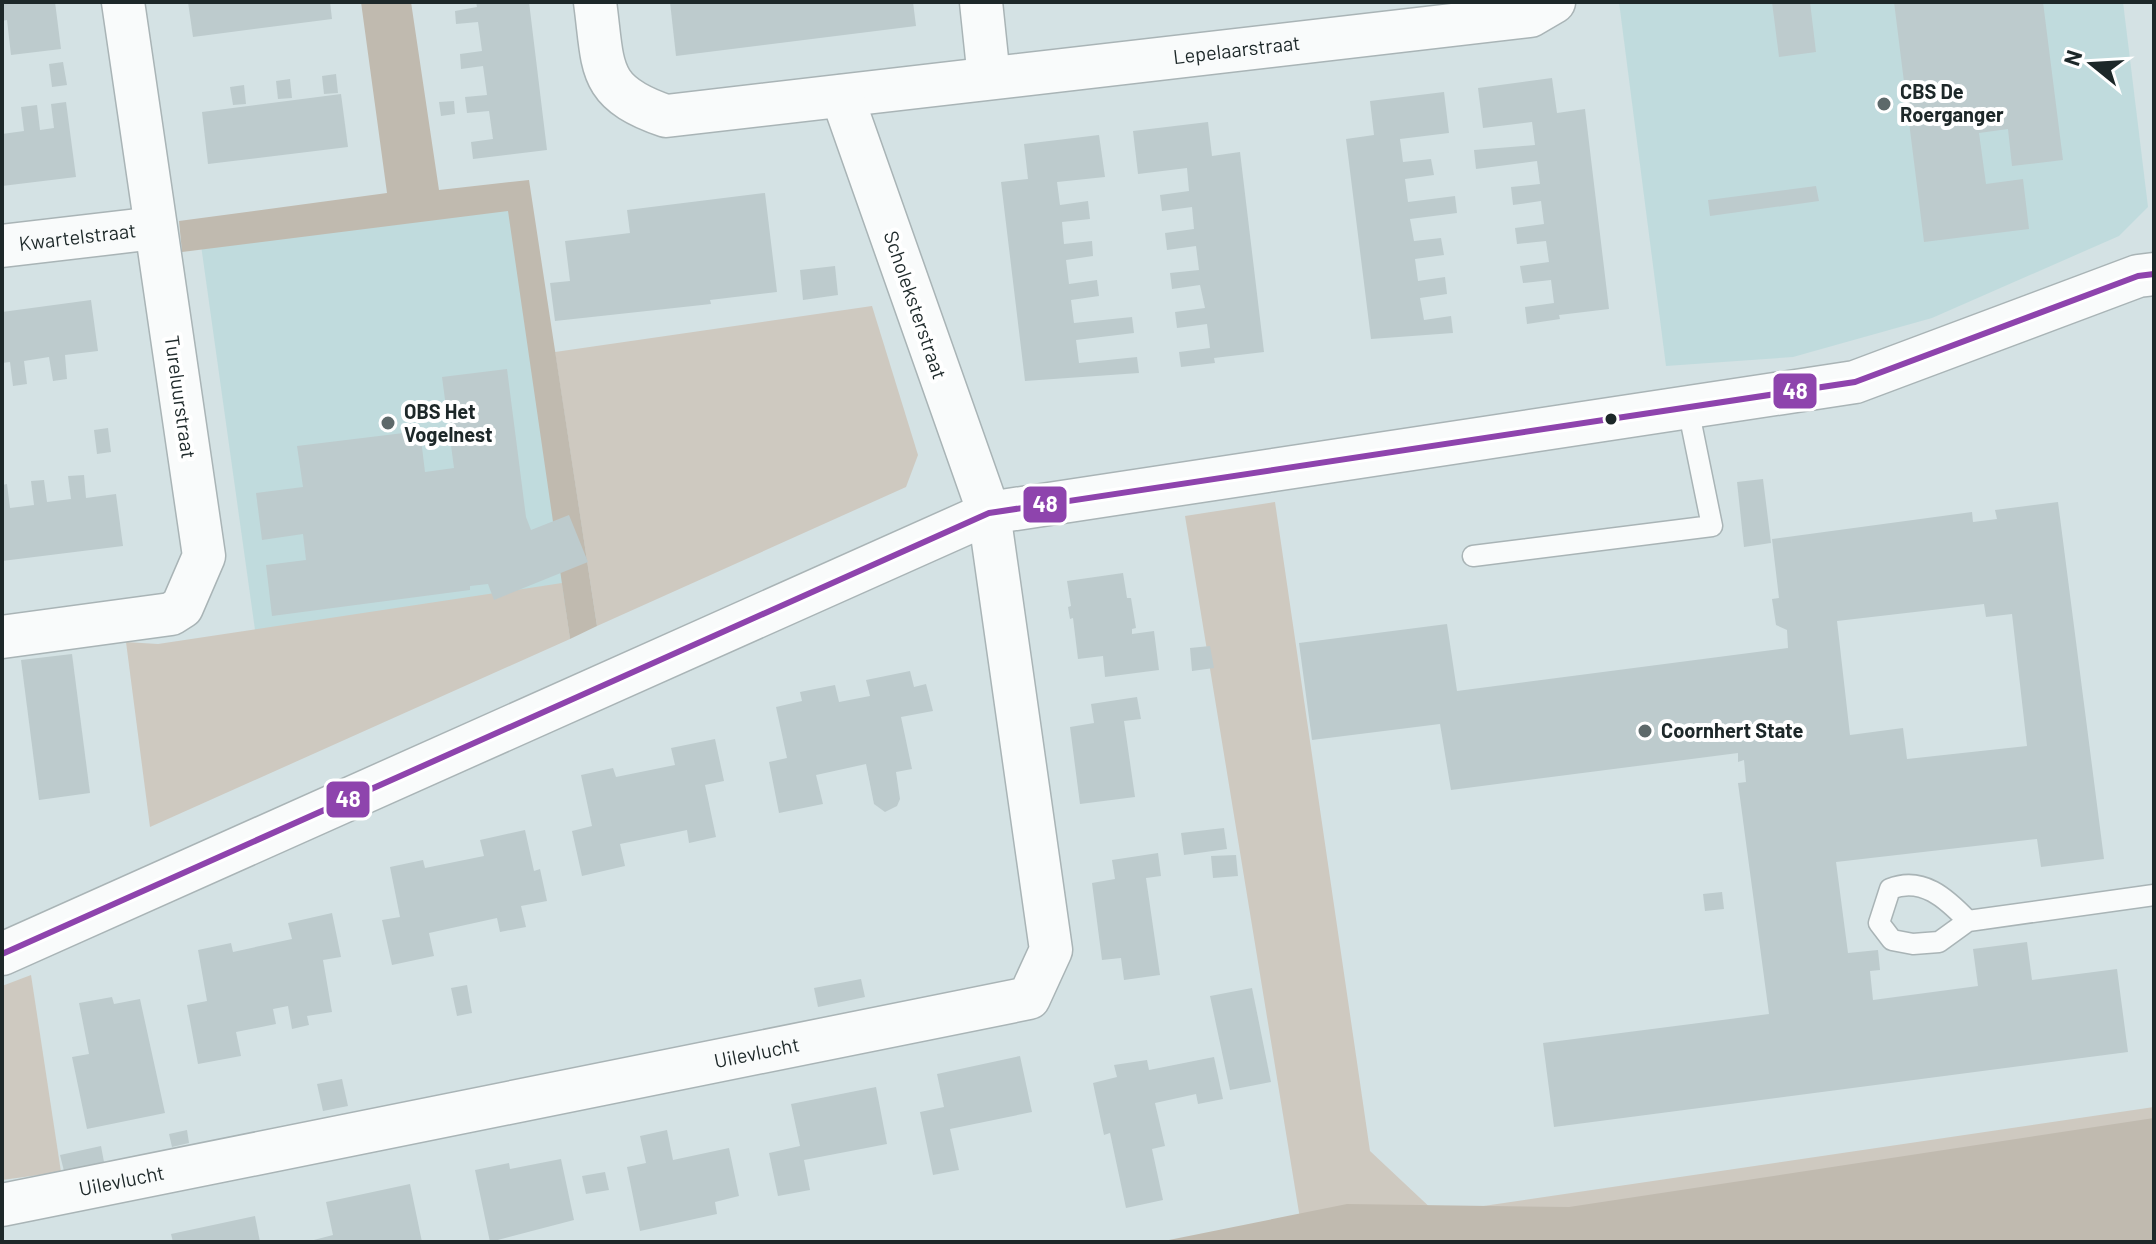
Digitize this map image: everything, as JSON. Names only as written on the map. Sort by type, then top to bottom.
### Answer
[{"type":"street","name":"Tureluurstraat","points":[[2,637],[171,614],[182,607],[204,556],[123,2]]},
{"type":"street","points":[[595,2],[604,69],[614,89],[641,107],[666,116],[989,78],[981,2]]},
{"type":"street","name":"Lepelaarstraat","points":[[989,78],[1530,16],[1554,2]]},
{"type":"street","name":"Scholeksterstraat","points":[[842,96],[989,513]]},
{"type":"street","name":"Kwartelstraat","points":[[2,246],[155,228]]},
{"type":"street","points":[[2,954],[989,513],[1855,382],[2138,276],[2154,274]]},
{"type":"street","name":"Uilevlucht","points":[[2,1205],[1029,998],[1051,950],[989,513]]},
{"type":"lane","points":[[1473,556],[1712,526],[1688,408]]},
{"type":"lane","points":[[1968,921],[2154,895]]},
{"type":"shaded area","points":[[361,2],[411,2],[439,190],[529,180],[597,626],[570,639],[508,211],[182,252],[179,221],[387,193]]},
{"type":"shaded area","name":"CBS De Roerganger","points":[[1619,2],[2123,2],[2148,207],[2119,236],[1932,318],[1793,357],[1666,366]]},
{"type":"shaded area","name":"OBS Het Vogelnest","points":[[510,189],[581,607],[257,644],[200,238]]},
{"type":"shaded area","points":[[872,306],[918,455],[906,487],[597,626],[555,352]]},
{"type":"shaded area","points":[[1275,502],[1370,1151],[1436,1213],[2154,1107],[2154,1242],[1303,1237],[1185,516]]},
{"type":"shaded area","points":[[562,583],[570,639],[150,827],[126,642],[158,644]]},
{"type":"shaded area","points":[[31,975],[61,1172],[2,1180],[2,986]]},
{"type":"shaded area","points":[[2154,1118],[2154,1242],[1159,1242],[1347,1204],[1569,1207]]},
{"type":"building","points":[[3,2],[55,2],[61,49],[11,55],[7,20],[2,21]]},
{"type":"building","points":[[188,2],[330,2],[332,19],[193,37]]},
{"type":"building","points":[[476,2],[529,2],[547,150],[473,159],[471,142],[493,139],[489,111],[467,113],[465,97],[487,95],[483,66],[461,69],[460,54],[482,51],[478,22],[456,24],[455,11],[477,7]]},
{"type":"building","points":[[670,2],[913,2],[916,26],[676,56]]},
{"type":"building","points":[[1772,2],[1810,2],[1816,52],[1779,57]]},
{"type":"building","points":[[1894,2],[2043,2],[2063,160],[2012,166],[2008,129],[1979,133],[1986,184],[2023,179],[2029,229],[1924,242]]},
{"type":"building","points":[[63,62],[67,85],[52,87],[49,64]]},
{"type":"building","points":[[336,74],[338,93],[324,94],[322,76]]},
{"type":"building","points":[[1552,78],[1557,113],[1585,109],[1609,309],[1559,315],[1560,319],[1527,324],[1525,307],[1554,303],[1551,280],[1523,283],[1520,266],[1549,262],[1546,241],[1517,244],[1515,228],[1544,224],[1541,201],[1513,205],[1511,187],[1540,184],[1537,161],[1476,169],[1474,150],[1535,145],[1532,122],[1483,128],[1478,88]]},
{"type":"building","points":[[290,79],[292,98],[278,99],[276,81]]},
{"type":"building","points":[[244,85],[246,104],[233,105],[230,87]]},
{"type":"building","points":[[1444,92],[1449,133],[1400,139],[1403,162],[1431,159],[1434,175],[1405,179],[1408,202],[1455,196],[1457,213],[1410,219],[1414,241],[1441,238],[1444,255],[1415,259],[1418,281],[1445,277],[1447,294],[1420,298],[1424,320],[1451,316],[1453,333],[1371,339],[1346,139],[1374,135],[1370,101]]},
{"type":"building","points":[[341,94],[348,147],[208,164],[202,112]]},
{"type":"building","points":[[454,101],[455,114],[441,116],[439,102]]},
{"type":"building","points":[[66,102],[76,177],[2,186],[2,134],[24,131],[21,107],[37,105],[40,130],[54,128],[51,104]]},
{"type":"building","points":[[1208,122],[1212,156],[1240,152],[1264,352],[1214,358],[1215,363],[1181,367],[1179,352],[1210,348],[1207,324],[1177,328],[1175,312],[1205,308],[1200,285],[1172,289],[1170,273],[1199,270],[1196,246],[1167,250],[1165,233],[1194,229],[1192,207],[1162,211],[1160,195],[1189,191],[1187,168],[1138,174],[1133,131]]},
{"type":"building","points":[[1099,135],[1105,177],[1057,182],[1060,205],[1088,201],[1090,219],[1062,222],[1064,244],[1092,241],[1093,256],[1066,260],[1069,284],[1097,280],[1099,296],[1071,300],[1074,323],[1132,317],[1134,333],[1076,340],[1079,363],[1137,357],[1139,373],[1025,381],[1001,182],[1028,179],[1024,144]]},
{"type":"building","points":[[1816,186],[1819,201],[1710,216],[1708,200]]},
{"type":"building","points":[[765,193],[777,292],[710,300],[711,304],[555,321],[550,283],[570,281],[565,241],[630,233],[627,210]]},
{"type":"building","points":[[835,266],[838,295],[803,300],[800,270]]},
{"type":"building","points":[[91,300],[98,351],[65,355],[67,379],[53,381],[49,357],[24,361],[27,384],[13,386],[10,362],[2,363],[2,312]]},
{"type":"building","points":[[507,369],[526,517],[531,530],[569,515],[588,562],[494,600],[488,584],[470,586],[470,590],[272,616],[266,565],[306,560],[303,534],[262,540],[256,493],[303,487],[297,446],[420,431],[425,472],[454,468],[442,377]]},
{"type":"building","points":[[108,428],[111,452],[97,454],[94,430]]},
{"type":"building","points":[[84,475],[86,498],[116,494],[123,546],[2,561],[2,485],[7,484],[10,508],[34,505],[31,481],[44,480],[47,502],[71,499],[68,476]]},
{"type":"building","points":[[1763,479],[1771,543],[1744,547],[1737,482]]},
{"type":"building","name":"Coornhert State","points":[[2058,502],[2104,859],[2041,867],[2037,839],[1836,862],[1848,953],[1878,950],[1880,970],[1870,971],[1873,1000],[1978,986],[1973,949],[2027,942],[2032,980],[2117,969],[2128,1052],[1554,1127],[1543,1043],[1769,1014],[1738,783],[1746,782],[1744,760],[1738,762],[1738,753],[1451,790],[1440,724],[1312,740],[1299,643],[1447,624],[1457,691],[1788,648],[1787,630],[1776,625],[1772,599],[1779,598],[1772,539],[1972,512],[1973,522],[1997,519],[1995,510]],"holes":[[[1984,604],[1986,617],[2012,614],[2027,746],[1907,759],[1903,728],[1850,735],[1837,621]]]},
{"type":"building","points":[[1123,573],[1136,628],[1132,629],[1132,634],[1154,631],[1159,670],[1105,677],[1103,656],[1078,659],[1073,618],[1070,619],[1068,607],[1071,606],[1067,581]]},
{"type":"building","points":[[1210,646],[1214,668],[1192,671],[1190,648]]},
{"type":"building","points":[[72,654],[90,793],[39,800],[21,660]]},
{"type":"building","points":[[910,671],[914,687],[926,684],[933,711],[901,717],[912,769],[896,772],[900,799],[897,806],[885,812],[874,804],[866,764],[816,775],[823,804],[779,813],[769,762],[787,758],[776,707],[802,701],[800,692],[835,685],[839,702],[870,696],[866,680]]},
{"type":"building","points":[[1137,697],[1141,719],[1124,721],[1135,797],[1080,804],[1070,727],[1094,723],[1091,704]]},
{"type":"building","points":[[715,739],[724,781],[705,785],[716,837],[689,843],[687,830],[620,844],[625,866],[582,876],[572,831],[592,826],[581,775],[613,768],[616,777],[675,765],[671,748]]},
{"type":"building","points":[[1224,828],[1227,849],[1184,855],[1181,833]]},
{"type":"building","points":[[525,830],[534,871],[540,869],[547,901],[521,906],[526,927],[500,932],[497,918],[429,933],[434,956],[392,965],[382,920],[400,917],[390,867],[423,860],[425,868],[484,856],[480,840]]},
{"type":"building","points":[[1158,853],[1161,876],[1146,878],[1160,975],[1124,980],[1121,958],[1102,960],[1092,883],[1115,879],[1112,860]]},
{"type":"building","points":[[1236,855],[1238,876],[1213,878],[1211,856]]},
{"type":"building","points":[[1722,892],[1724,909],[1705,911],[1703,894]]},
{"type":"building","points":[[332,913],[341,957],[323,960],[332,1012],[307,1016],[309,1025],[292,1029],[288,1006],[273,1009],[276,1024],[236,1032],[241,1056],[198,1064],[187,1005],[207,1001],[198,950],[231,943],[233,952],[292,939],[288,923]]},
{"type":"building","points":[[861,979],[865,997],[818,1007],[814,988]]},
{"type":"building","points":[[467,985],[472,1013],[457,1016],[451,988]]},
{"type":"building","points":[[1252,988],[1271,1082],[1230,1090],[1210,996]]},
{"type":"building","points":[[112,997],[114,1004],[140,999],[165,1113],[87,1129],[72,1057],[89,1054],[79,1003]]},
{"type":"building","points":[[1020,1056],[1032,1112],[950,1129],[959,1170],[933,1175],[920,1112],[944,1107],[937,1074]]},
{"type":"building","points":[[1214,1057],[1223,1099],[1198,1104],[1196,1094],[1155,1103],[1165,1146],[1152,1149],[1163,1200],[1126,1208],[1110,1133],[1104,1135],[1093,1083],[1117,1077],[1114,1065],[1147,1060],[1149,1070]]},
{"type":"building","points":[[342,1079],[348,1106],[323,1111],[317,1084]]},
{"type":"building","points":[[876,1087],[887,1144],[804,1160],[810,1190],[778,1196],[769,1153],[800,1146],[791,1104]]},
{"type":"building","points":[[187,1130],[189,1143],[172,1147],[169,1134]]},
{"type":"building","points":[[667,1130],[673,1160],[729,1148],[739,1196],[715,1202],[717,1214],[640,1231],[627,1167],[646,1163],[640,1136]]},
{"type":"building","points":[[101,1146],[104,1162],[64,1171],[60,1155]]},
{"type":"building","points":[[561,1159],[574,1220],[490,1242],[475,1170],[509,1163],[510,1169]]},
{"type":"building","points":[[605,1172],[609,1190],[586,1194],[582,1176]]},
{"type":"building","points":[[410,1184],[422,1242],[306,1242],[333,1235],[326,1202]]},
{"type":"building","points":[[255,1216],[260,1242],[173,1242],[171,1234]]},
{"type":"transit line","name":"48","points":[[2,954],[989,513],[1855,382],[2138,276],[2154,274]]},
{"type":"place","name":"CBS De Roerganger","points":[[1884,104]]},
{"type":"place","name":"OBS Het Vogelnest","points":[[388,423]]},
{"type":"place","name":"Coornhert State","points":[[1645,731]]}]
